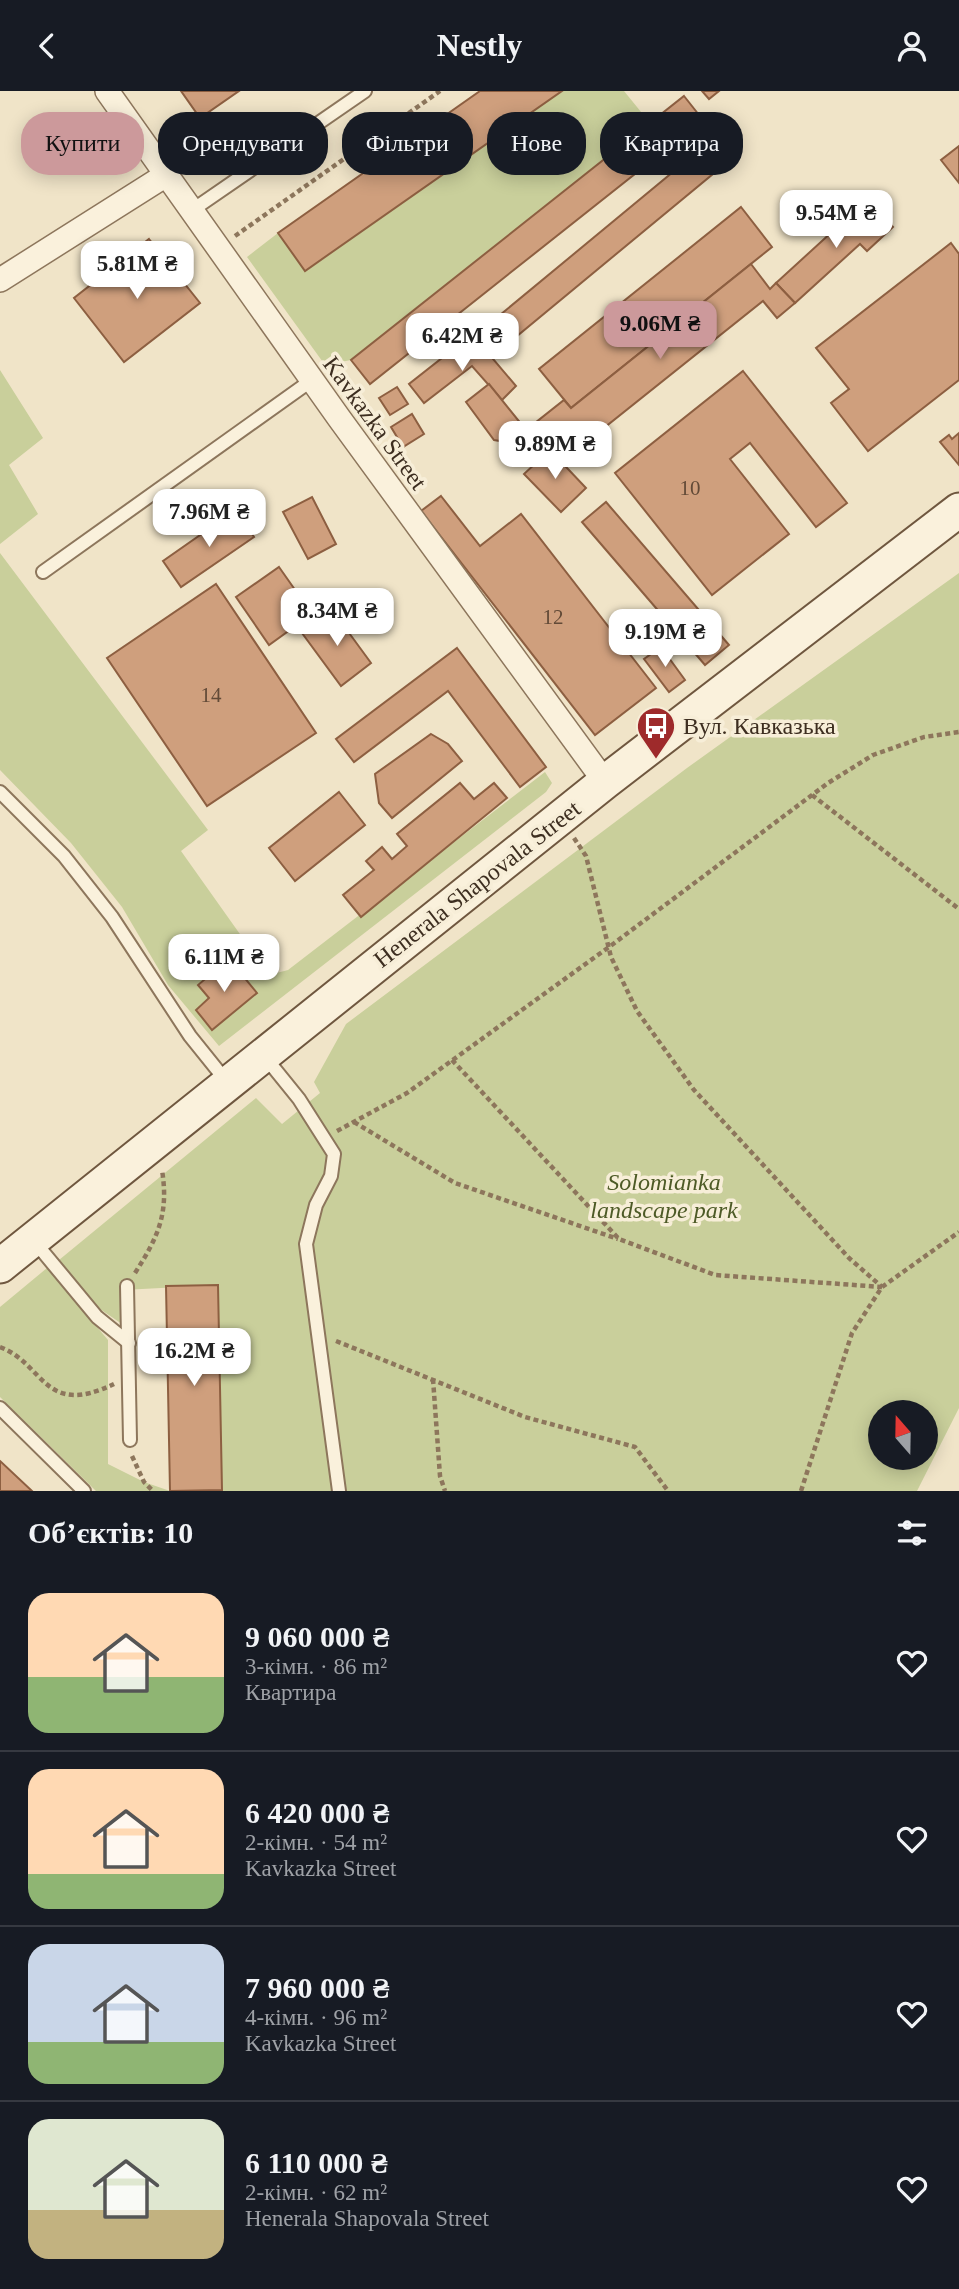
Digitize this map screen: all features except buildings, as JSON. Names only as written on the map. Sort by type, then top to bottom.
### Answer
[{"type":"street","name":"Kavkazka Street","points":[[107,91],[312,380],[605,782]]},
{"type":"street","points":[[0,280],[166,176]]},
{"type":"street","name":"Henerala Shapovala Street","points":[[0,1266],[262,1053],[605,782],[959,510]]},
{"type":"lane","points":[[191,211],[365,91]]},
{"type":"lane","points":[[43,572],[312,380]]},
{"type":"lane","points":[[0,792],[64,856],[111,917],[190,1036],[227,1082]]},
{"type":"lane","points":[[262,1053],[299,1099],[334,1154],[331,1177],[316,1205],[306,1244],[339,1491]]},
{"type":"lane","points":[[33,1239],[97,1317],[129,1343]]},
{"type":"lane","points":[[127,1286],[130,1440]]},
{"type":"lane","points":[[0,1408],[84,1491]]},
{"type":"path","points":[[229,240],[440,91]]},
{"type":"path","points":[[324,1139],[407,1093],[609,947],[812,795],[873,755],[924,737],[959,732]]},
{"type":"path","points":[[812,795],[959,909]]},
{"type":"path","points":[[570,833],[586,856],[609,947],[637,1011],[694,1090],[849,1258],[882,1287]]},
{"type":"path","points":[[452,1060],[619,1239]]},
{"type":"path","points":[[354,1122],[455,1183],[715,1275],[882,1287]]},
{"type":"path","points":[[127,1286],[160,1230],[165,1193],[161,1168]]},
{"type":"path","points":[[801,1491],[852,1333],[882,1287],[959,1232]]},
{"type":"path","points":[[319,1334],[525,1417],[635,1447],[668,1491]]},
{"type":"path","points":[[0,1347],[10,1350],[43,1384],[74,1395],[103,1389],[129,1376]]},
{"type":"path","points":[[433,1379],[440,1476],[445,1491]]},
{"type":"path","points":[[130,1440],[133,1458],[144,1482],[153,1491]]},
{"type":"green space","points":[[562,91],[624,91],[641,112],[600,112],[600,163],[586,174],[586,112],[532,112]]},
{"type":"green space","points":[[487,144],[487,175],[584,175],[351,360],[325,365],[247,257],[278,233],[306,271],[443,175],[473,175],[473,154]]},
{"type":"green space","points":[[0,370],[43,438],[9,465],[38,514],[0,544]]},
{"type":"green space","points":[[0,553],[208,830],[181,851],[269,975],[288,970],[545,772],[552,783],[546,792],[219,1046],[168,985],[122,907],[71,843],[0,770]]},
{"type":"green space","name":"Solomianka landscape park","points":[[959,573],[959,1408],[938,1450],[938,1400],[868,1400],[868,1470],[928,1470],[917,1491],[170,1491],[222,1489],[218,1285],[123,1290],[122,1324],[100,1309],[59,1260],[256,1098],[282,1124],[320,1093],[314,1082],[346,1024],[687,768]]},
{"type":"green space","points":[[47,1268],[108,1340],[108,1464],[144,1482],[170,1491],[96,1491],[0,1397],[0,1307]]},
{"type":"place","name":"Вул. Кавказька","points":[[656,760]]}]
